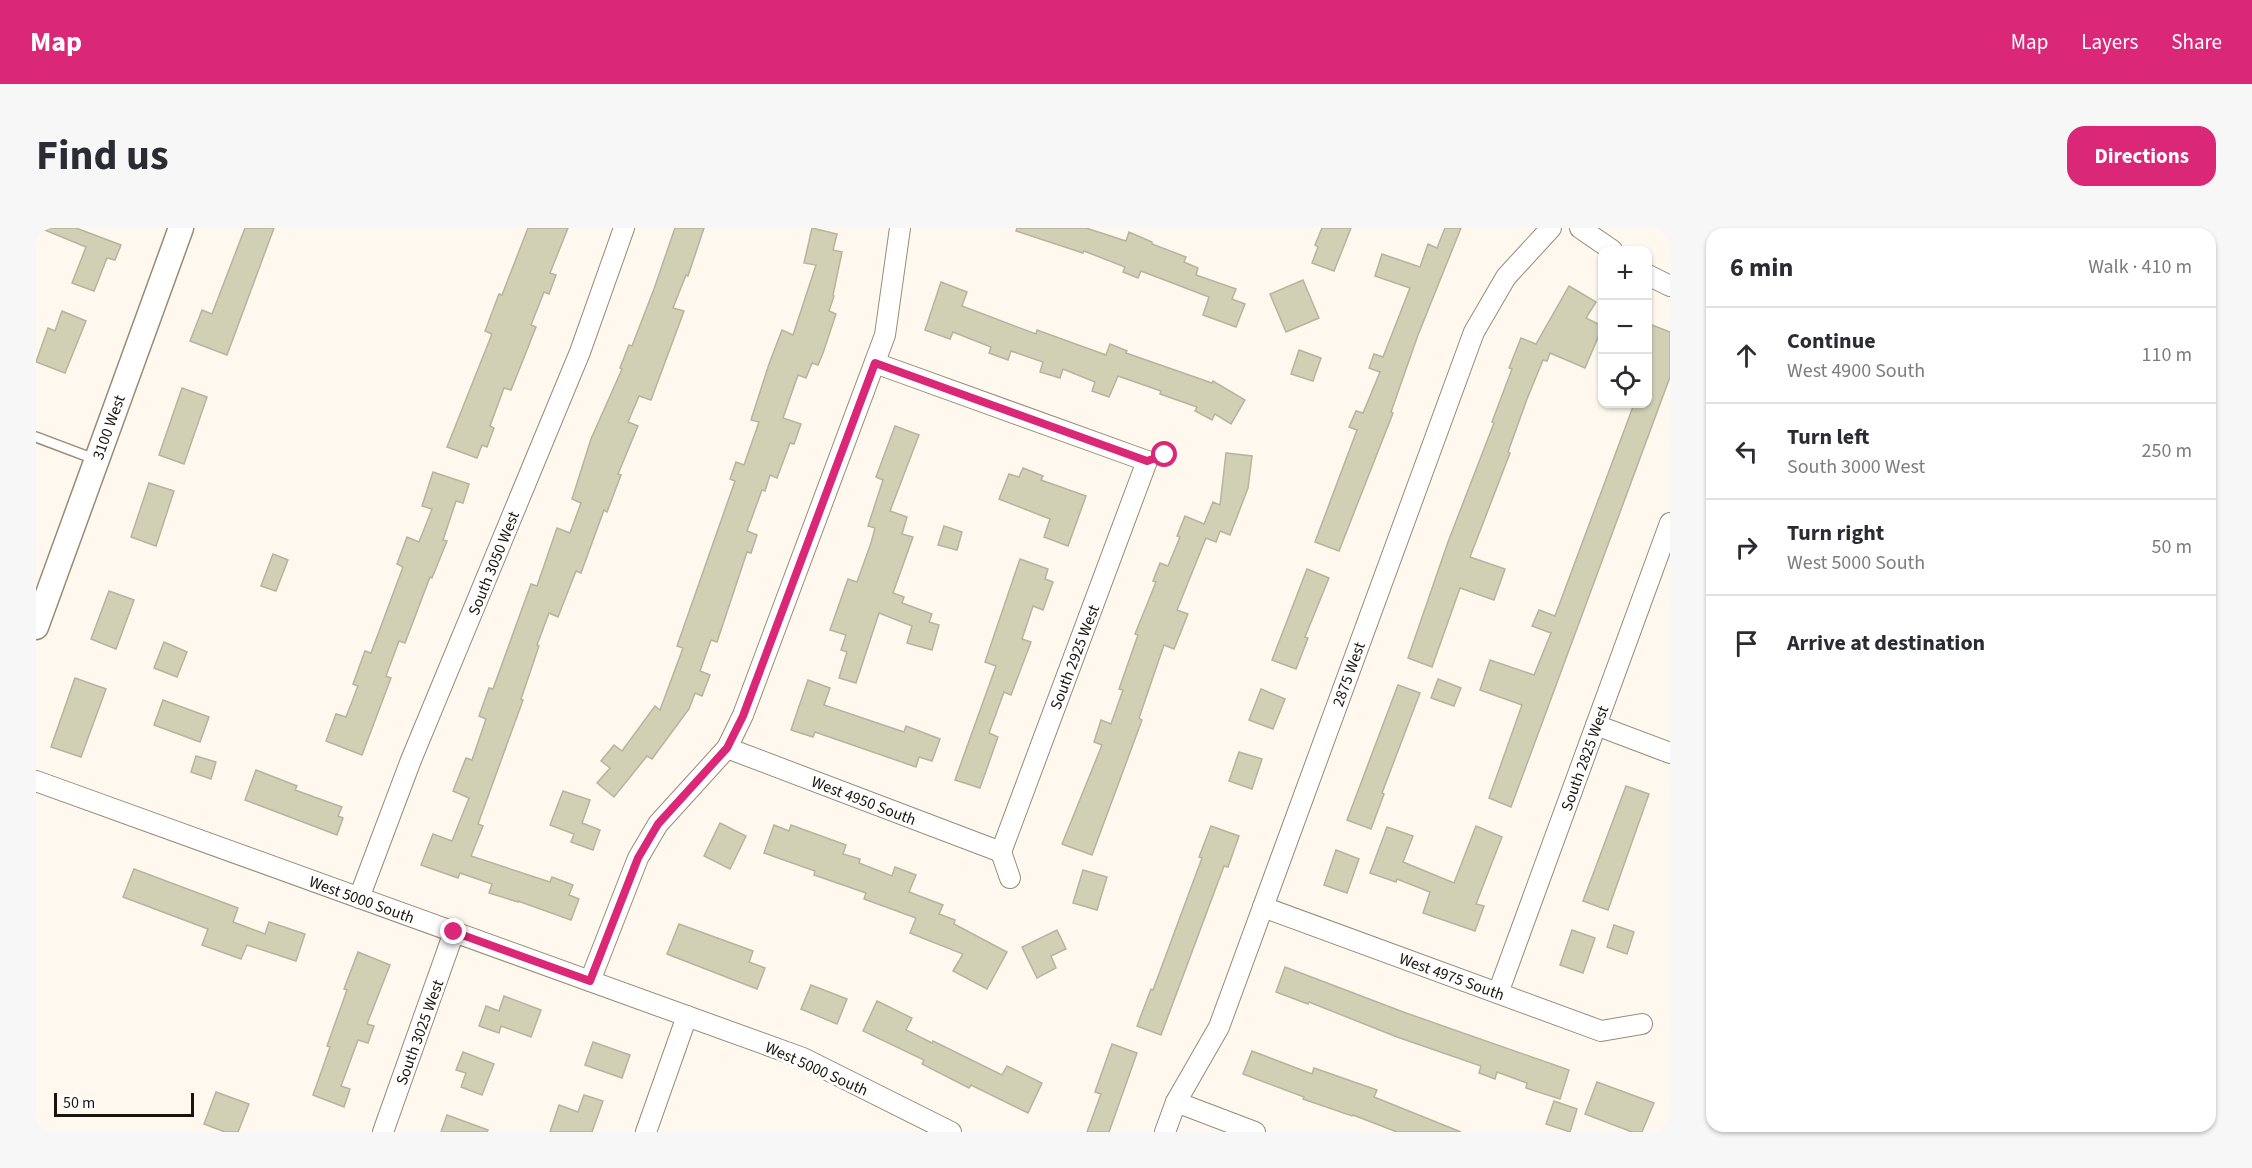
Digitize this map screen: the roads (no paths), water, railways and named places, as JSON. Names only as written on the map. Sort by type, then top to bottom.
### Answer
[{"type":"street","name":"3100 West","points":[[36,627],[41,596],[97,460],[181,228]]},
{"type":"street","name":"South 3050 West","points":[[359,898],[411,760],[580,352],[624,228]]},
{"type":"street","points":[[590,981],[638,858],[658,824],[727,748],[743,716],[885,335],[900,228]]},
{"type":"street","name":"2875 West","points":[[1165,1132],[1176,1102],[1219,1027],[1474,332],[1506,277],[1551,228]]},
{"type":"street","points":[[1580,228],[1606,246]]},
{"type":"street","points":[[1652,277],[1670,286]]},
{"type":"street","name":"South 2925 West","points":[[875,363],[1156,458],[1001,852]]},
{"type":"street","name":"South 2825 West","points":[[1498,993],[1670,523]]},
{"type":"street","points":[[1596,725],[1670,753]]},
{"type":"street","name":"West 4950 South","points":[[727,748],[1001,852]]},
{"type":"street","name":"West 5000 South","points":[[36,781],[803,1058],[913,1123],[951,1132]]},
{"type":"street","points":[[1001,852],[1010,878]]},
{"type":"street","name":"West 4975 South","points":[[1263,907],[1601,1031],[1642,1024]]},
{"type":"street","name":"South 3025 West","points":[[383,1132],[454,932]]},
{"type":"street","points":[[646,1132],[687,1016]]},
{"type":"street","points":[[1176,1102],[1255,1132]]},
{"type":"lane","points":[[36,437],[97,460]]}]
